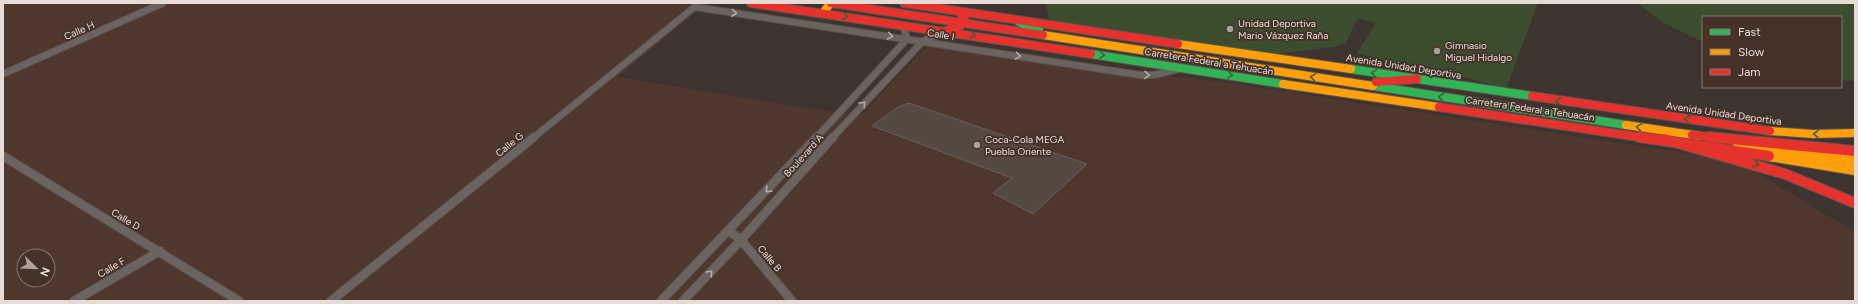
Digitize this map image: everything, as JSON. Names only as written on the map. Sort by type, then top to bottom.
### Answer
[{"type":"main road","name":"Carretera Federal a Tehuacán","points":[[751,3],[946,31],[1276,83],[1664,139]]},
{"type":"main road","name":"Carretera Federal a Tehuacán","points":[[831,3],[1692,135]]},
{"type":"main road","points":[[825,13],[825,10],[831,3]]},
{"type":"main road","name":"Avenida Unidad Deportiva","points":[[904,3],[949,11],[1751,129],[1805,133],[1855,133]]},
{"type":"main road","name":"Avenida Unidad Deportiva","points":[[941,3],[943,8],[963,17],[965,20],[964,24]]},
{"type":"main road","points":[[1018,21],[1029,27],[1094,38],[1146,52]]},
{"type":"main road","points":[[946,31],[964,24]]},
{"type":"main road","points":[[1346,82],[1417,79]]},
{"type":"main road","points":[[1692,135],[1855,151]]},
{"type":"main road","points":[[1692,135],[1855,161]]},
{"type":"main road","points":[[1664,139],[1855,170]]},
{"type":"main road","points":[[1664,139],[1765,167],[1806,182],[1855,203]]},
{"type":"street","name":"Calle H","points":[[3,74],[163,3]]},
{"type":"street","name":"Calle I","points":[[697,5],[907,39],[1140,74],[1154,75],[1184,68]]},
{"type":"street","name":"Calle G","points":[[331,301],[697,5]]},
{"type":"street","points":[[903,25],[907,39]]},
{"type":"street","name":"Boulevard A","points":[[683,301],[741,240],[846,122],[923,41],[946,31]]},
{"type":"street","name":"Boulevard A","points":[[661,301],[729,231],[907,39]]},
{"type":"street","points":[[834,118],[846,122]]},
{"type":"street","name":"Calle D","points":[[3,156],[160,251],[238,301]]},
{"type":"street","name":"Calle B","points":[[729,231],[741,240],[792,301]]},
{"type":"street","name":"Calle F","points":[[74,301],[160,251]]},
{"type":"shaded area","points":[[3,3],[703,3],[694,13],[618,77],[821,110],[862,115],[923,49],[939,40],[1737,161],[1855,232],[1855,301],[3,301]]},
{"type":"green space","name":"Unidad Deportiva Mario Vázquez Raña","points":[[1045,3],[1538,3],[1506,89],[1435,69],[1432,75],[1357,53],[1376,23],[1358,18],[1346,43],[1334,47],[1275,54],[1050,21]]},
{"type":"green space","points":[[1637,3],[1855,3],[1855,81],[1842,80],[1842,16],[1702,16],[1702,42],[1662,22]]},
{"type":"building","name":"Coca-Cola MEGA Puebla Oriente","points":[[909,103],[1087,164],[1033,214],[993,193],[1012,178],[872,126],[898,107]]},
{"type":"traffic: fast","points":[[1018,21],[1025,26],[1039,29]]},
{"type":"traffic: fast","points":[[1091,54],[1283,84]]},
{"type":"traffic: fast","points":[[1351,69],[1532,96]]},
{"type":"traffic: fast","points":[[1373,86],[1626,125]]},
{"type":"traffic: slow","points":[[825,13],[825,10],[831,3]]},
{"type":"traffic: slow","points":[[1043,35],[1373,86]]},
{"type":"traffic: slow","points":[[1178,44],[1351,69]]},
{"type":"traffic: slow","points":[[1283,84],[1439,107]]},
{"type":"traffic: slow","points":[[1626,125],[1700,136]]},
{"type":"traffic: slow","points":[[1770,131],[1813,134],[1855,133]]},
{"type":"traffic: slow","points":[[1737,142],[1855,161]]},
{"type":"traffic: slow","points":[[1769,156],[1855,170]]},
{"type":"traffic: jam","points":[[751,3],[1091,54]]},
{"type":"traffic: jam","points":[[831,3],[1043,35]]},
{"type":"traffic: jam","points":[[904,3],[1178,44]]},
{"type":"traffic: jam","points":[[946,31],[960,26],[965,20],[962,16]]},
{"type":"traffic: jam","points":[[1376,82],[1417,79]]},
{"type":"traffic: jam","points":[[1532,96],[1770,131]]},
{"type":"traffic: jam","points":[[1439,107],[1769,156]]},
{"type":"traffic: jam","points":[[1692,135],[1855,151]]},
{"type":"traffic: jam","points":[[1664,139],[1785,174],[1855,203]]},
{"type":"place","name":"Unidad Deportiva Mario Vázquez Raña","points":[[1230,29]]},
{"type":"place","name":"Gimnasio Miguel Hidalgo","points":[[1437,51]]},
{"type":"place","name":"Coca-Cola MEGA Puebla Oriente","points":[[977,145]]}]
